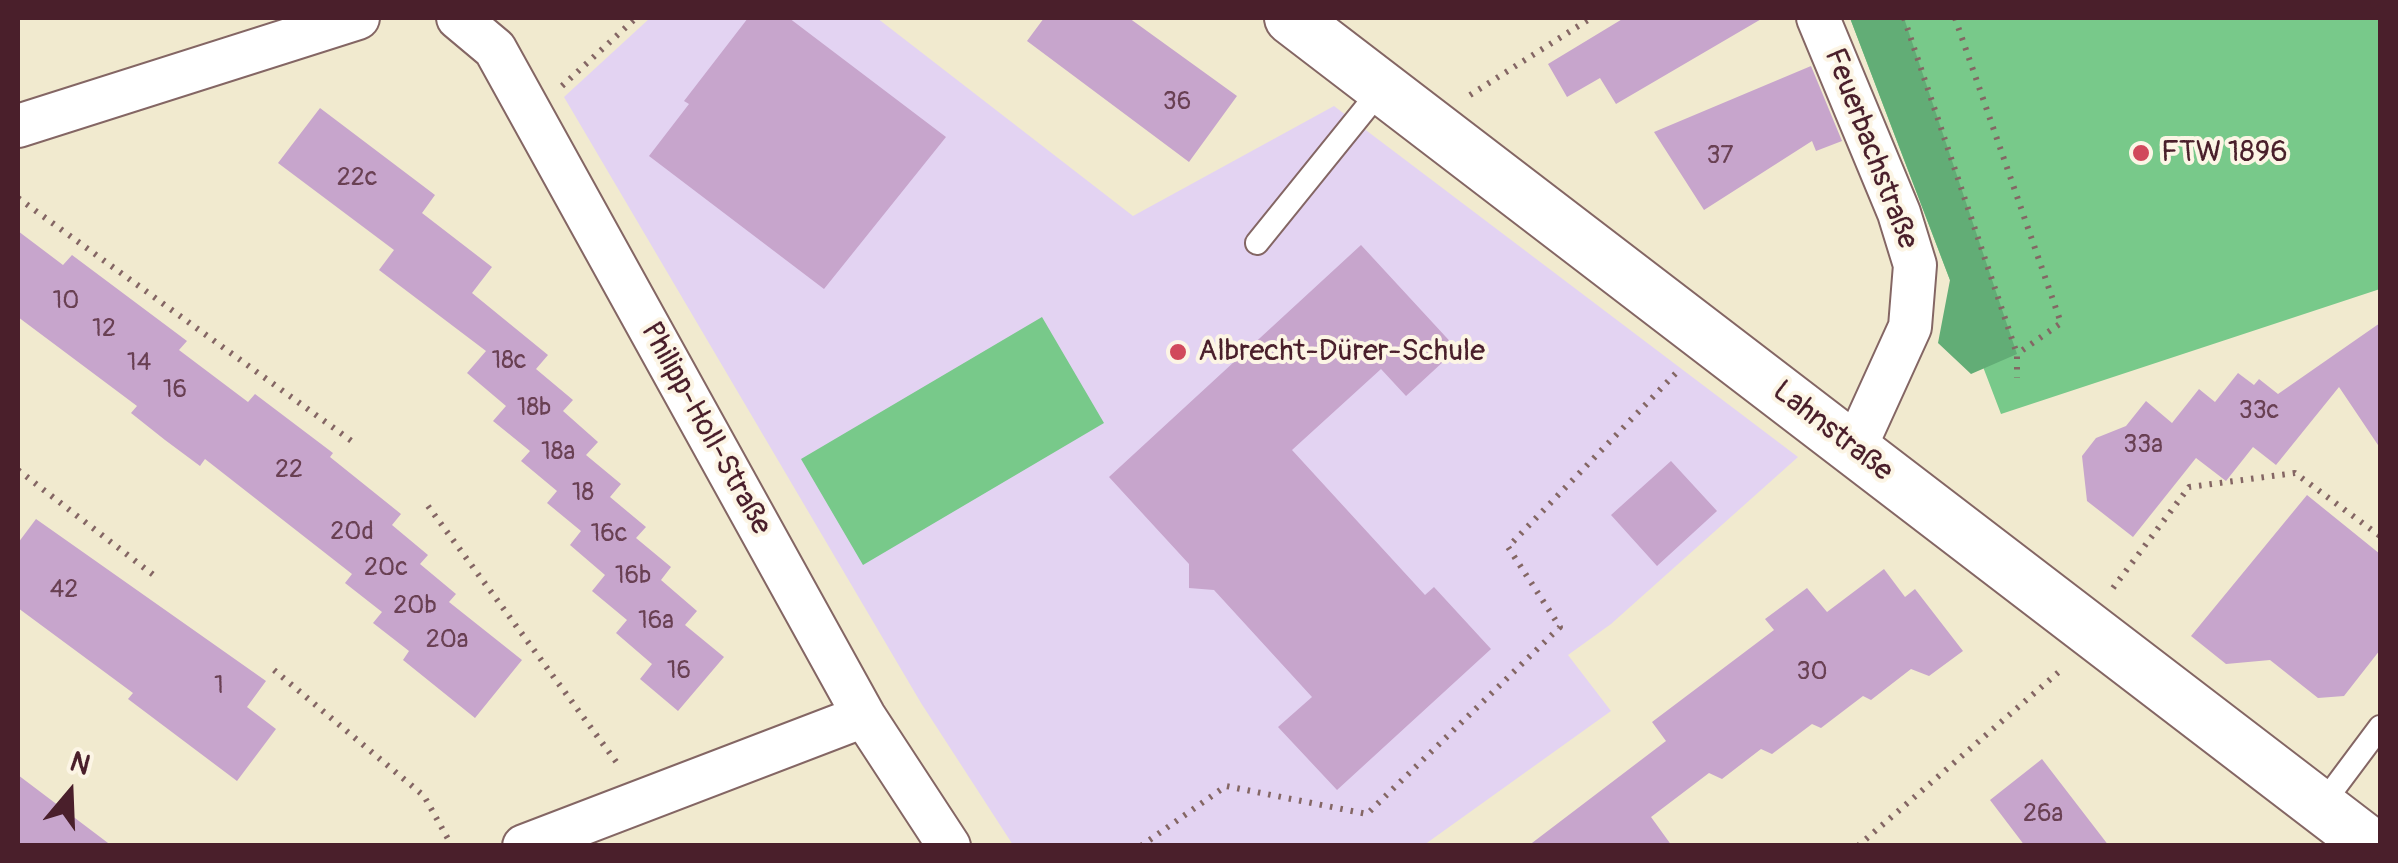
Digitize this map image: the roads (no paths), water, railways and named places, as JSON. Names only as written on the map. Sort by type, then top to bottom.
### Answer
[{"type":"street","points":[[18,126],[358,18]]},
{"type":"street","name":"Philipp-Holl-Straße","points":[[458,18],[496,49],[864,716],[949,846]]},
{"type":"street","name":"Lahnstraße","points":[[1292,18],[1854,450],[2075,645],[2322,806],[2372,846]]},
{"type":"street","name":"Feuerbachstraße","points":[[1818,18],[1899,214],[1915,265],[1910,327],[1854,450]]},
{"type":"street","points":[[524,846],[864,716]]},
{"type":"lane","points":[[1257,243],[1383,87]]},
{"type":"lane","points":[[2322,806],[2380,727]]},
{"type":"place","name":"FTW 1896","points":[[2141,153]]},
{"type":"place","name":"Albrecht-Dürer-Schule","points":[[1178,352]]}]
